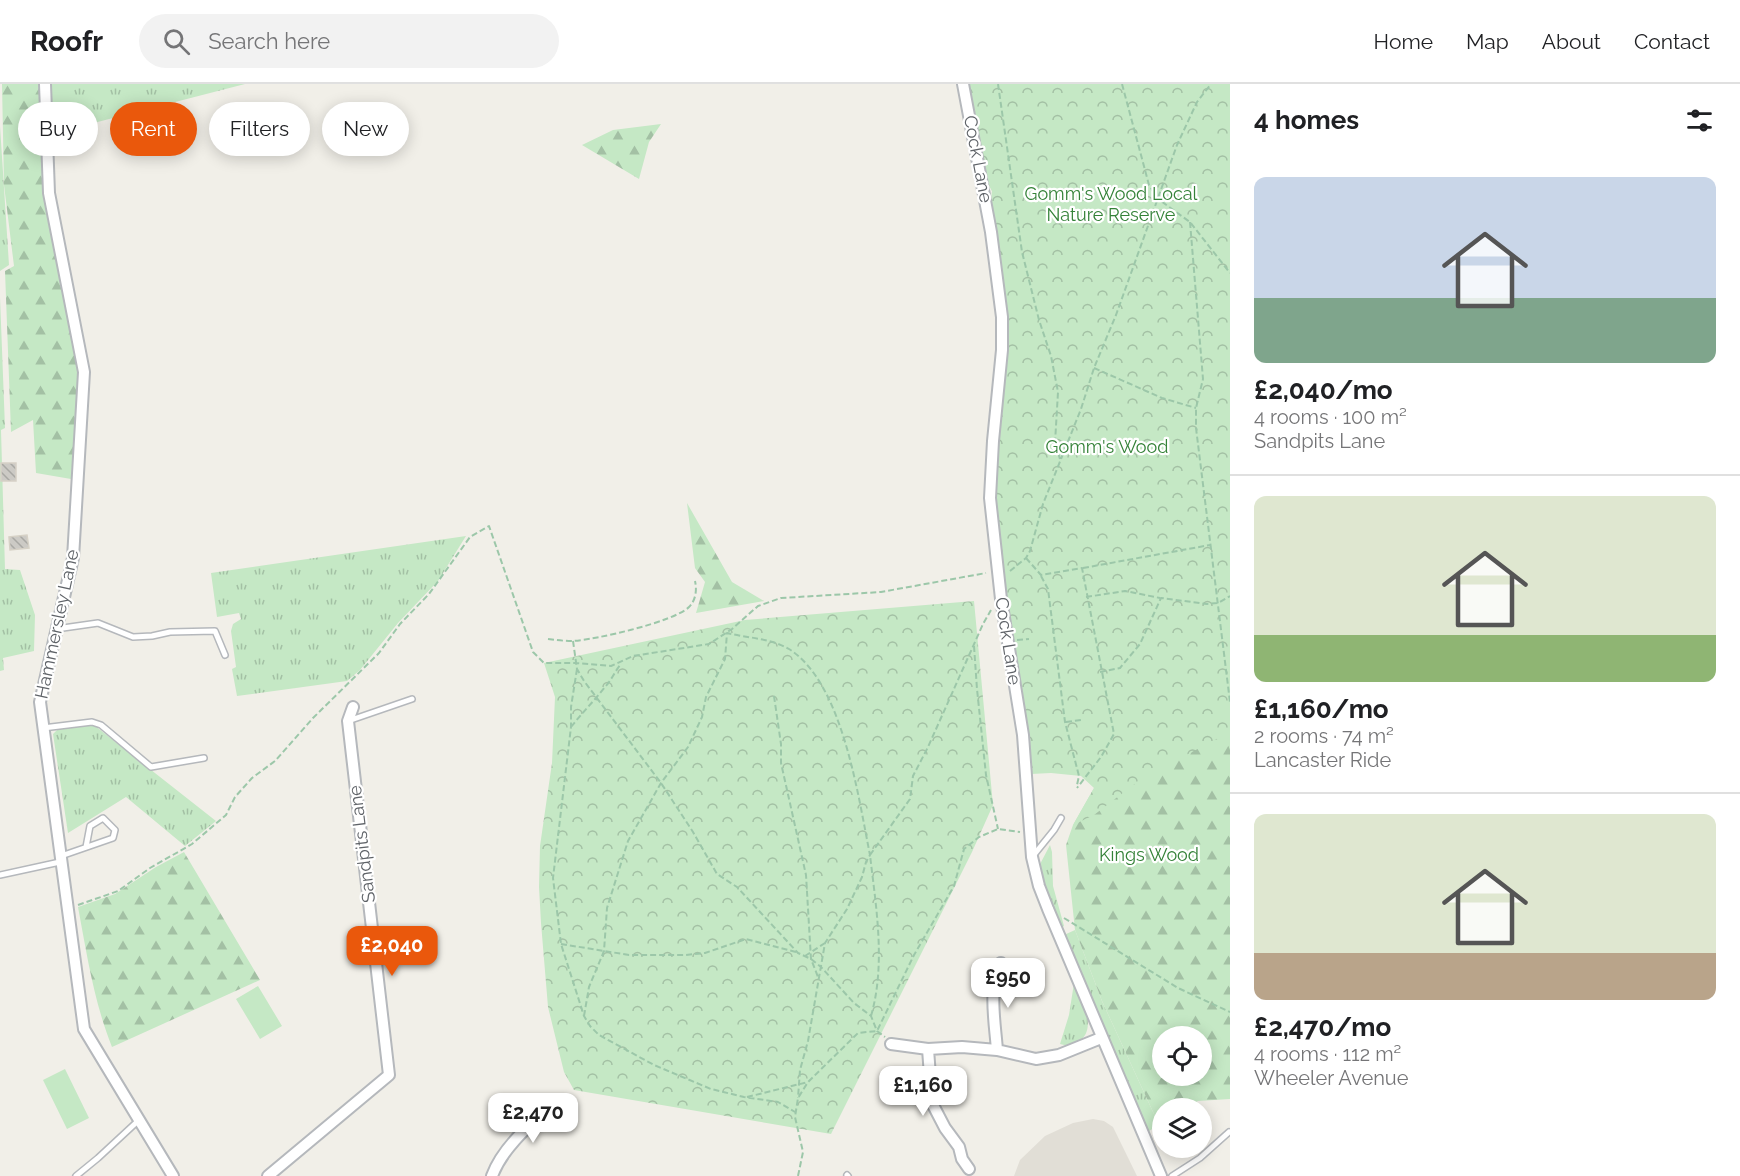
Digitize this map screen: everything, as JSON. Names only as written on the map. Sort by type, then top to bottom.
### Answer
[{"type":"street","name":"Hammersley Lane","points":[[45,84],[49,193],[84,372],[73,558],[39,702],[84,1029],[173,1176]]},
{"type":"street","name":"Cock Lane","points":[[963,84],[991,232],[1002,317],[1001,360],[990,498],[1001,599],[1023,735],[1032,857],[1039,886],[1048,909],[1161,1176]]},
{"type":"street","name":"Sandpits Lane","points":[[268,1176],[389,1075],[348,721],[353,707]]},
{"type":"street","points":[[997,1050],[993,1006],[1001,963]]},
{"type":"street","points":[[891,1044],[928,1049],[962,1047],[997,1050],[1036,1059],[1059,1055],[1101,1038]]},
{"type":"street","points":[[928,1049],[932,1103],[945,1128],[959,1146],[962,1159],[969,1169]]},
{"type":"street","points":[[492,1176],[497,1163],[556,1101]]},
{"type":"lane","points":[[57,629],[98,622],[133,637],[170,632],[215,630],[225,655]]},
{"type":"lane","points":[[348,721],[412,699]]},
{"type":"lane","points":[[43,728],[92,722],[101,725],[151,767],[204,758]]},
{"type":"lane","points":[[0,875],[60,859],[113,838],[116,830],[103,818],[90,826],[86,847]]},
{"type":"lane","points":[[1032,857],[1061,818]]},
{"type":"lane","points":[[76,1176],[139,1120]]},
{"type":"lane","points":[[1172,1176],[1200,1158],[1229,1132]]},
{"type":"path","points":[[998,84],[1022,252],[1059,392],[1055,443],[1060,459]]},
{"type":"path","points":[[1122,84],[1149,185],[1158,199],[1190,222],[1230,273]]},
{"type":"path","points":[[1010,571],[1026,558],[1030,551],[1043,504],[1081,409],[1177,145],[1197,102],[1211,84]]},
{"type":"path","points":[[1190,222],[1203,379],[1196,408],[1196,428],[1230,702]]},
{"type":"path","points":[[1094,368],[1161,398],[1196,408]]},
{"type":"path","points":[[1041,575],[1210,545]]},
{"type":"path","points":[[1026,558],[1041,575],[1048,589],[1065,722],[1079,776],[1077,788],[1101,757],[1114,734],[1100,672],[1082,568]]},
{"type":"path","points":[[732,629],[758,606],[781,598],[881,592],[992,572]]},
{"type":"path","points":[[548,639],[573,641],[600,637],[672,618],[689,607],[694,600],[697,591],[695,581]]},
{"type":"path","points":[[1086,597],[1125,591],[1207,604],[1218,603],[1230,596]]},
{"type":"path","points":[[1100,672],[1120,668],[1140,644],[1161,598]]},
{"type":"path","points":[[805,956],[825,943],[847,909],[870,855],[910,799],[913,776],[983,624],[1001,599]]},
{"type":"path","points":[[584,1016],[590,987],[604,951],[607,909],[628,841],[661,783],[688,747],[702,717],[706,697],[725,659],[727,633],[755,637],[789,649],[812,670],[831,706],[847,748],[870,855],[877,913],[879,987],[871,1016]]},
{"type":"path","points":[[573,641],[577,669],[553,878],[561,944],[584,1016],[599,1035],[654,1065],[711,1089],[778,1102],[795,1112]]},
{"type":"path","points":[[974,643],[976,689],[986,775],[998,829]]},
{"type":"path","points":[[571,727],[607,686],[612,674],[622,661]]},
{"type":"path","points":[[577,669],[595,697],[661,783],[717,874],[737,887],[798,953]]},
{"type":"path","points":[[774,696],[781,744],[781,763],[806,875],[811,953],[818,980]]},
{"type":"path","points":[[1065,722],[1081,720]]},
{"type":"path","points":[[877,1031],[914,955],[954,886],[964,849],[979,837],[998,829],[1029,832]]},
{"type":"path","points":[[1048,909],[1178,988],[1230,1012]]},
{"type":"path","points":[[561,944],[629,955],[685,955],[705,953],[746,939],[798,953],[812,959],[871,1016],[877,1031]]},
{"type":"path","points":[[798,1176],[802,1152],[795,1112],[798,1084],[825,943]]},
{"type":"path","points":[[798,1098],[808,1082],[858,1033],[877,1031]]},
{"type":"path","points":[[744,1097],[808,1082]]},
{"type":"shaded area","points":[[1093,1119],[1104,1121],[1113,1127],[1137,1176],[1014,1176],[1020,1160],[1045,1136],[1073,1123]]},
{"type":"green space","points":[[2,84],[39,84],[40,102],[18,102],[18,156],[43,156],[46,211],[79,376],[71,479],[36,473],[33,420],[11,432],[5,271],[14,266],[4,185]]},
{"type":"green space","points":[[52,84],[245,84],[175,102],[110,102],[110,119],[98,122],[98,102],[52,102]]},
{"type":"green space","name":"Gomm's Wood Local Nature Reserve","points":[[967,84],[1230,84],[1230,750],[1224,735],[1141,779],[1094,815],[1073,825],[1094,788],[1081,776],[1031,774],[1026,711],[1002,570],[993,496],[1006,312],[999,245],[991,206],[992,191],[985,177]]},
{"type":"green space","name":"Gomm's Wood Local Nature Reserve","points":[[1230,84],[1230,1099],[1152,1098],[1152,1110],[1102,1001],[1075,930],[1066,845],[1073,825],[1099,775],[1028,735],[1002,570],[1006,312],[999,245],[991,206],[992,191],[985,177]]},
{"type":"green space","points":[[661,124],[649,142],[639,179],[582,145],[613,130]]},
{"type":"green space","points":[[0,126],[9,265],[0,271]]},
{"type":"green space","points":[[0,297],[5,428],[1,430],[5,569],[20,570],[35,615],[34,651],[3,658],[4,670],[0,671]]},
{"type":"green space","points":[[687,503],[732,582],[764,601],[696,613],[705,582],[695,568]]},
{"type":"green space","points":[[466,536],[438,581],[398,623],[360,670],[347,681],[237,696],[232,669],[236,667],[231,631],[233,624],[241,619],[239,613],[217,617],[211,573]]},
{"type":"green space","points":[[974,601],[993,805],[972,852],[831,1134],[574,1090],[564,1072],[548,1007],[541,923],[540,846],[552,763],[555,697],[544,663],[745,620]]},
{"type":"green space","points":[[94,725],[216,821],[185,846],[126,797],[68,833],[53,734],[58,729]]},
{"type":"green space","points":[[1050,845],[1053,886],[1064,926],[1061,928],[1038,868]]},
{"type":"green space","points":[[184,852],[260,980],[112,1047],[96,996],[78,907],[115,894]]},
{"type":"green space","points":[[1075,930],[1102,1001],[1152,1110],[1152,1129],[1144,1134],[1064,935]]},
{"type":"green space","points":[[1074,983],[1084,1005],[1088,1022],[1087,1030],[1078,1042],[1065,1045],[1060,1044],[1069,1015]]},
{"type":"green space","points":[[258,986],[282,1026],[260,1039],[236,999]]},
{"type":"green space","points":[[65,1069],[89,1118],[67,1129],[43,1080]]},
{"type":"building","points":[[1,463],[16,463],[16,481],[1,481]]},
{"type":"building","points":[[27,535],[29,548],[10,550],[9,537]]},
{"type":"park label","name":"Gomm's Wood","points":[[1107,447]]},
{"type":"park label","name":"Kings Wood","points":[[1149,855]]}]
